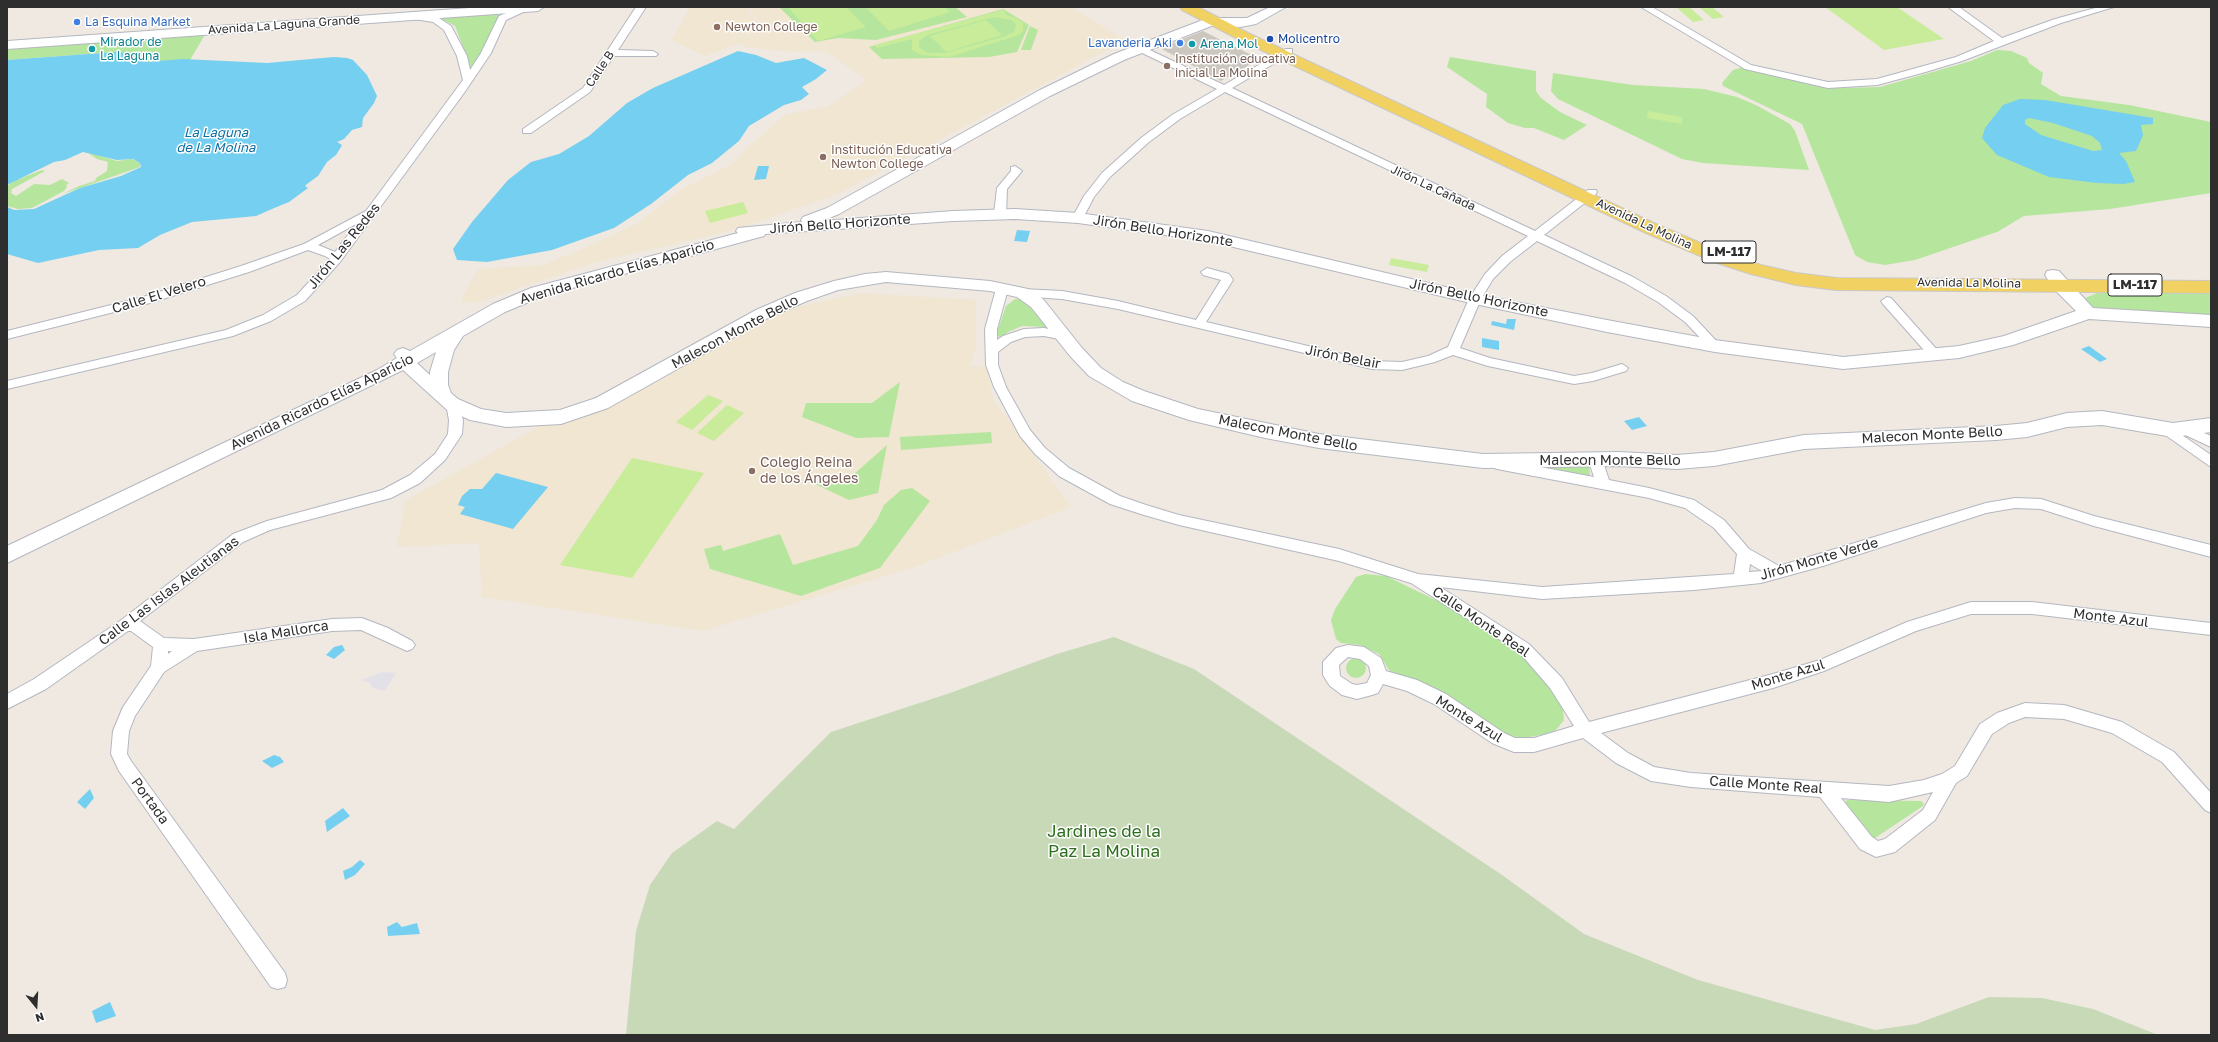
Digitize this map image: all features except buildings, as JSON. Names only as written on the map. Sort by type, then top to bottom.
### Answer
[{"type":"main road","name":"Avenida La Molina","points":[[1187,7],[1240,23],[1285,52]]},
{"type":"main road","name":"Avenida La Molina","points":[[1213,15],[1285,52],[1589,195],[1721,249],[1772,265],[1801,271],[1858,276],[1918,274],[2211,287]]},
{"type":"main road","name":"Avenida La Molina","points":[[2056,280],[2211,276]]},
{"type":"street","name":"Avenida La Laguna Grande","points":[[7,38],[387,15],[454,7]]},
{"type":"street","name":"Avenida La Laguna Grande","points":[[387,15],[409,16],[533,7]]},
{"type":"street","name":"Jirón Las Redes","points":[[7,385],[236,331],[267,318],[301,298],[319,280],[336,259],[468,80],[486,53],[502,18],[509,14],[533,7]]},
{"type":"street","name":"Calle B","points":[[527,131],[587,90],[641,7]]},
{"type":"street","points":[[835,218],[1045,93],[1139,48],[1213,15],[1240,14],[1253,7]]},
{"type":"street","points":[[1240,23],[1251,21],[1280,7]]},
{"type":"street","points":[[1646,7],[1735,61],[1748,67],[1828,85],[1877,82],[1959,59],[2000,41],[2058,21],[2109,7]]},
{"type":"street","points":[[1953,7],[2000,41]]},
{"type":"street","name":"Avenida Ricardo Elías Aparicio","points":[[7,555],[350,384],[383,374],[492,303],[532,287],[744,231],[809,213],[827,206],[1000,110],[1106,56],[1213,15]]},
{"type":"street","points":[[409,16],[425,18],[443,23],[448,28],[462,56],[468,80]]},
{"type":"street","name":"Avenida La Laguna Grande","points":[[7,45],[282,22]]},
{"type":"street","name":"Jirón La Cañada","points":[[1139,48],[1629,280],[1662,299],[1689,319],[1715,346]]},
{"type":"street","points":[[1078,218],[1089,196],[1106,175],[1145,140],[1176,117],[1285,52]]},
{"type":"street","points":[[462,56],[473,57],[486,53]]},
{"type":"street","points":[[611,53],[653,54]]},
{"type":"street","points":[[1000,214],[1002,188],[1017,171],[1015,169]]},
{"type":"street","points":[[1589,195],[1506,259],[1489,277],[1475,299],[1453,350],[1488,362],[1574,380],[1593,377],[1622,368]]},
{"type":"street","name":"Calle El Velero","points":[[7,335],[146,300],[245,269],[308,246],[374,209]]},
{"type":"street","name":"Jirón Bello Horizonte","points":[[744,231],[770,230],[835,218],[1000,214],[1078,218],[1208,236],[1475,299],[1715,346],[1843,363],[1959,352],[2007,341],[2088,313],[2211,321]]},
{"type":"street","name":"Avenida Ricardo Elías Aparicio","points":[[7,543],[412,356],[499,308],[537,292],[770,230]]},
{"type":"street","points":[[308,246],[329,253],[336,259]]},
{"type":"street","points":[[1199,324],[1227,280],[1225,277],[1207,272]]},
{"type":"street","name":"Malecon Monte Bello","points":[[412,356],[447,400],[476,415],[506,420],[561,417],[602,403],[762,314],[801,296],[865,279],[886,277],[1002,288],[1022,293],[1037,303],[1095,372],[1117,386],[1152,401],[1196,415],[1265,431],[1319,441],[1483,461],[1595,459],[1677,462],[1714,459],[1804,442],[1996,433],[2027,430],[2067,420],[2102,418],[2166,429],[2186,430],[2211,425]]},
{"type":"street","points":[[2056,280],[2088,313]]},
{"type":"street","name":"Calle Monte Real","points":[[1002,288],[991,329],[992,365],[1000,387],[1025,433],[1040,451],[1064,472],[1115,500],[1179,520],[1339,555],[1416,579],[1524,648],[1556,682],[1585,730],[1622,758],[1651,774],[1691,780],[1889,794],[1924,788],[1950,778],[1961,771],[1986,729],[2003,718],[2025,710],[2064,712],[2116,728],[2168,757],[2211,805]]},
{"type":"street","name":"Jirón Belair","points":[[1022,293],[1062,295],[1118,305],[1372,364],[1402,366],[1431,359],[1453,350]]},
{"type":"street","points":[[1887,301],[1935,355]]},
{"type":"street","points":[[447,400],[439,385],[438,372],[448,345],[457,332]]},
{"type":"street","points":[[991,351],[1007,339],[1024,333],[1044,332],[1064,336]]},
{"type":"street","points":[[412,356],[442,359]]},
{"type":"street","name":"Calle Las Islas Aleutianas","points":[[7,702],[40,684],[125,625],[238,538],[267,526],[386,494],[415,479],[440,457],[455,434],[456,420],[447,400]]},
{"type":"street","points":[[2166,429],[2211,462]]},
{"type":"street","points":[[2186,430],[2211,442]]},
{"type":"street","points":[[1595,459],[1603,484]]},
{"type":"street","points":[[1483,461],[1603,484],[1689,504],[1719,524],[1744,553],[1778,573]]},
{"type":"street","name":"Jirón Monte Verde","points":[[1416,579],[1542,593],[1742,579],[1778,573],[1986,508],[2015,503],[2041,504],[2102,523],[2211,551]]},
{"type":"street","points":[[1742,579],[1744,553]]},
{"type":"street","name":"Monte Azul","points":[[1379,676],[1411,685],[1440,699],[1492,734],[1514,745],[1534,745],[1585,730],[1774,681],[1824,665],[1912,626],[1971,608],[2032,608],[2211,629]]},
{"type":"street","name":"Isla Mallorca","points":[[161,644],[194,645],[332,625],[362,624],[407,645]]},
{"type":"street","points":[[125,625],[134,625],[161,644]]},
{"type":"street","name":"Portada","points":[[161,644],[159,667],[129,712],[121,731],[119,754],[125,766],[278,980]]},
{"type":"street","points":[[159,667],[194,645]]},
{"type":"street","points":[[1824,789],[1866,843],[1876,849],[1889,846],[1929,815],[1950,778]]},
{"type":"shaded area","name":"Institución Educativa Newton College","points":[[690,7],[751,7],[749,12],[757,21],[753,32],[732,38],[739,42],[735,38],[753,33],[758,21],[751,12],[752,7],[1070,7],[1126,40],[838,194],[734,230],[597,262],[475,303],[460,301],[478,269],[543,265],[580,250],[638,223],[682,189],[732,164],[746,149],[785,115],[829,106],[867,80],[825,51],[795,52],[745,47],[741,43],[705,56],[671,40]]},
{"type":"shaded area","name":"Colegio Reina de los Ángeles","points":[[861,293],[976,300],[976,349],[970,366],[988,367],[993,399],[1071,507],[915,567],[703,631],[482,597],[479,543],[397,547],[405,501],[542,425],[582,417],[778,311]]},
{"type":"shaded area","points":[[382,672],[396,673],[385,691],[373,688],[370,683],[361,680]]},
{"type":"green space","points":[[779,7],[955,7],[967,17],[876,40],[838,38],[815,42]]},
{"type":"green space","points":[[788,7],[846,7],[866,27],[818,41]]},
{"type":"green space","points":[[865,7],[944,7],[950,12],[889,31]]},
{"type":"green space","points":[[1676,7],[1689,7],[1704,20],[1693,22]]},
{"type":"green space","points":[[1699,7],[1712,7],[1724,17],[1713,19]]},
{"type":"green space","points":[[1825,7],[1897,7],[1944,39],[1884,50]]},
{"type":"green space","points":[[1003,9],[1029,25],[1017,52],[989,57],[882,59],[869,47]]},
{"type":"green space","points":[[1003,10],[1006,13],[1004,14],[1016,18],[1023,23],[1023,31],[1019,35],[949,57],[921,55],[912,50],[912,39],[877,48],[875,45]],"holes":[[[994,17],[1012,20],[1016,25],[1014,32],[1006,36],[945,53],[928,53],[919,47],[919,41],[927,35]]]},
{"type":"green space","points":[[509,11],[494,24],[490,39],[472,70],[455,26],[438,17]]},
{"type":"green space","points":[[986,20],[1002,35],[946,52],[930,36]]},
{"type":"green space","points":[[1030,26],[1038,30],[1031,50],[1021,50]]},
{"type":"green space","points":[[206,33],[190,60],[146,62],[116,52],[7,60],[7,47]]},
{"type":"green space","points":[[1997,50],[2011,51],[2027,58],[2029,63],[2043,73],[2041,84],[2061,96],[2129,105],[2211,122],[2211,193],[2110,209],[2024,216],[1997,232],[1915,260],[1885,265],[1867,262],[1855,255],[1802,124],[1723,86],[1722,83],[1733,70],[1743,67],[1837,88],[1880,87],[1971,61]]},
{"type":"green space","points":[[1450,57],[1536,71],[1536,91],[1541,98],[1560,112],[1587,125],[1564,140],[1534,128],[1525,128],[1508,123],[1486,107],[1487,94],[1447,67]]},
{"type":"green space","points":[[1553,73],[1633,85],[1704,89],[1737,97],[1756,105],[1790,124],[1795,131],[1809,170],[1703,163],[1682,159],[1558,99],[1551,91]]},
{"type":"green space","points":[[1648,111],[1682,117],[1682,124],[1647,118]]},
{"type":"green space","points":[[87,152],[117,161],[132,159],[140,163],[140,167],[63,194],[79,186],[95,181],[96,178],[107,171],[108,162],[97,159]]},
{"type":"green space","points":[[42,170],[45,171],[12,189],[11,193],[16,196],[34,184],[50,185],[62,179],[69,183],[66,185],[67,187],[64,191],[32,208],[18,209],[7,206],[7,186],[14,181]]},
{"type":"green space","points":[[743,202],[748,213],[710,223],[705,211]]},
{"type":"green space","points":[[1391,258],[1429,265],[1427,272],[1389,265]]},
{"type":"green space","points":[[2100,292],[2211,293],[2211,317],[2095,309],[2087,307],[2080,300]]},
{"type":"green space","points":[[1015,299],[1020,299],[1046,321],[1046,327],[1022,326],[1008,332],[1001,338],[996,335],[1006,306]]},
{"type":"green space","points":[[900,382],[889,437],[856,438],[802,417],[806,403],[872,403]]},
{"type":"green space","points":[[708,395],[723,401],[692,430],[676,422]]},
{"type":"green space","points":[[727,405],[744,413],[714,441],[697,433]]},
{"type":"green space","points":[[991,432],[992,443],[901,450],[900,437]]},
{"type":"green space","points":[[887,445],[878,493],[849,500],[815,484],[844,483]]},
{"type":"green space","points":[[632,458],[704,473],[632,578],[560,565]]},
{"type":"green space","points":[[1589,464],[1590,476],[1520,465]]},
{"type":"green space","points":[[912,488],[930,501],[880,568],[801,596],[710,569],[704,549],[721,545],[723,551],[780,534],[793,565],[858,546],[877,520],[884,505],[901,490]]},
{"type":"green space","points":[[1365,574],[1386,576],[1446,605],[1527,657],[1562,700],[1564,720],[1556,730],[1547,734],[1523,738],[1506,735],[1395,675],[1389,670],[1379,654],[1360,645],[1341,643],[1336,639],[1331,620],[1335,609],[1356,577]]},
{"type":"green space","name":"Jardines de la Paz La Molina","points":[[1114,637],[1194,669],[1502,875],[1584,934],[1698,980],[1875,1030],[1916,1024],[1989,997],[2042,998],[2093,1009],[2158,1035],[626,1035],[636,931],[650,885],[672,853],[717,821],[734,829],[831,732],[950,693],[1057,654]]},
{"type":"green space","points":[[1356,658],[1363,661],[1366,668],[1363,675],[1356,678],[1349,675],[1346,668],[1349,661]]},
{"type":"green space","points":[[1847,800],[1921,801],[1924,804],[1872,840],[1844,803]]},
{"type":"water","points":[[738,51],[756,55],[776,63],[804,58],[827,70],[816,79],[802,87],[809,94],[801,100],[784,105],[749,126],[739,141],[712,163],[688,175],[651,204],[614,228],[552,250],[487,262],[457,260],[453,249],[472,222],[508,180],[531,162],[559,154],[589,136],[627,103],[653,88]]},
{"type":"water","name":"La Laguna de La Molina","points":[[116,52],[125,53],[146,62],[183,59],[267,63],[334,57],[347,58],[353,60],[367,75],[377,96],[374,103],[363,118],[362,127],[352,130],[344,139],[337,142],[342,145],[336,155],[327,162],[318,176],[305,186],[308,188],[289,202],[256,216],[192,222],[160,235],[138,248],[99,250],[38,263],[7,254],[7,207],[14,210],[34,209],[80,188],[121,176],[141,167],[140,163],[133,159],[117,160],[83,152],[65,160],[54,162],[7,185],[7,60]]},
{"type":"water","points":[[2020,99],[2045,100],[2153,118],[2153,124],[2141,125],[2143,135],[2136,151],[2119,153],[2126,161],[2135,182],[2124,184],[2097,183],[2049,177],[1997,155],[1982,138],[1985,128],[2003,105]],"holes":[[[2029,118],[2053,123],[2092,136],[2100,143],[2102,150],[2093,151],[2041,135],[2025,124],[2025,120]]]},
{"type":"water","points":[[758,166],[769,166],[766,179],[754,180]]},
{"type":"water","points":[[1017,230],[1030,231],[1027,242],[1014,241]]},
{"type":"water","points":[[1507,319],[1516,319],[1514,330],[1491,325],[1492,321],[1506,324]]},
{"type":"water","points":[[1482,338],[1499,341],[1499,350],[1482,347]]},
{"type":"water","points":[[2089,346],[2107,359],[2100,362],[2081,349]]},
{"type":"water","points":[[1639,417],[1647,426],[1632,430],[1624,421]]},
{"type":"water","points":[[496,473],[548,487],[513,529],[460,514],[465,507],[458,505],[462,496],[470,489],[482,489]]},
{"type":"water","points":[[342,645],[345,650],[334,659],[326,655],[334,647]]},
{"type":"water","points":[[274,755],[280,757],[284,762],[272,768],[262,761]]},
{"type":"water","points":[[90,789],[94,798],[85,809],[77,802]]},
{"type":"water","points":[[343,808],[350,816],[327,832],[325,821]]},
{"type":"water","points":[[360,860],[365,864],[355,875],[345,880],[343,871],[352,867]]},
{"type":"water","points":[[397,922],[402,927],[417,923],[420,934],[388,936],[387,927]]},
{"type":"water","points":[[110,1002],[116,1016],[96,1023],[92,1011]]},
{"type":"place","name":"La Esquina Market","points":[[77,22]]},
{"type":"place","name":"Newton College","points":[[717,27]]},
{"type":"place","name":"Molicentro","points":[[1270,39]]},
{"type":"place","name":"Lavanderia Aki","points":[[1180,43]]},
{"type":"place","name":"Arena Mol","points":[[1192,44]]},
{"type":"place","name":"Mirador de La Laguna","points":[[92,49]]},
{"type":"place","name":"Institución educativa inicial La Molina","points":[[1167,66]]},
{"type":"place","name":"Institución Educativa Newton College","points":[[823,157]]},
{"type":"place","name":"Colegio Reina de los Ángeles","points":[[752,471]]}]
